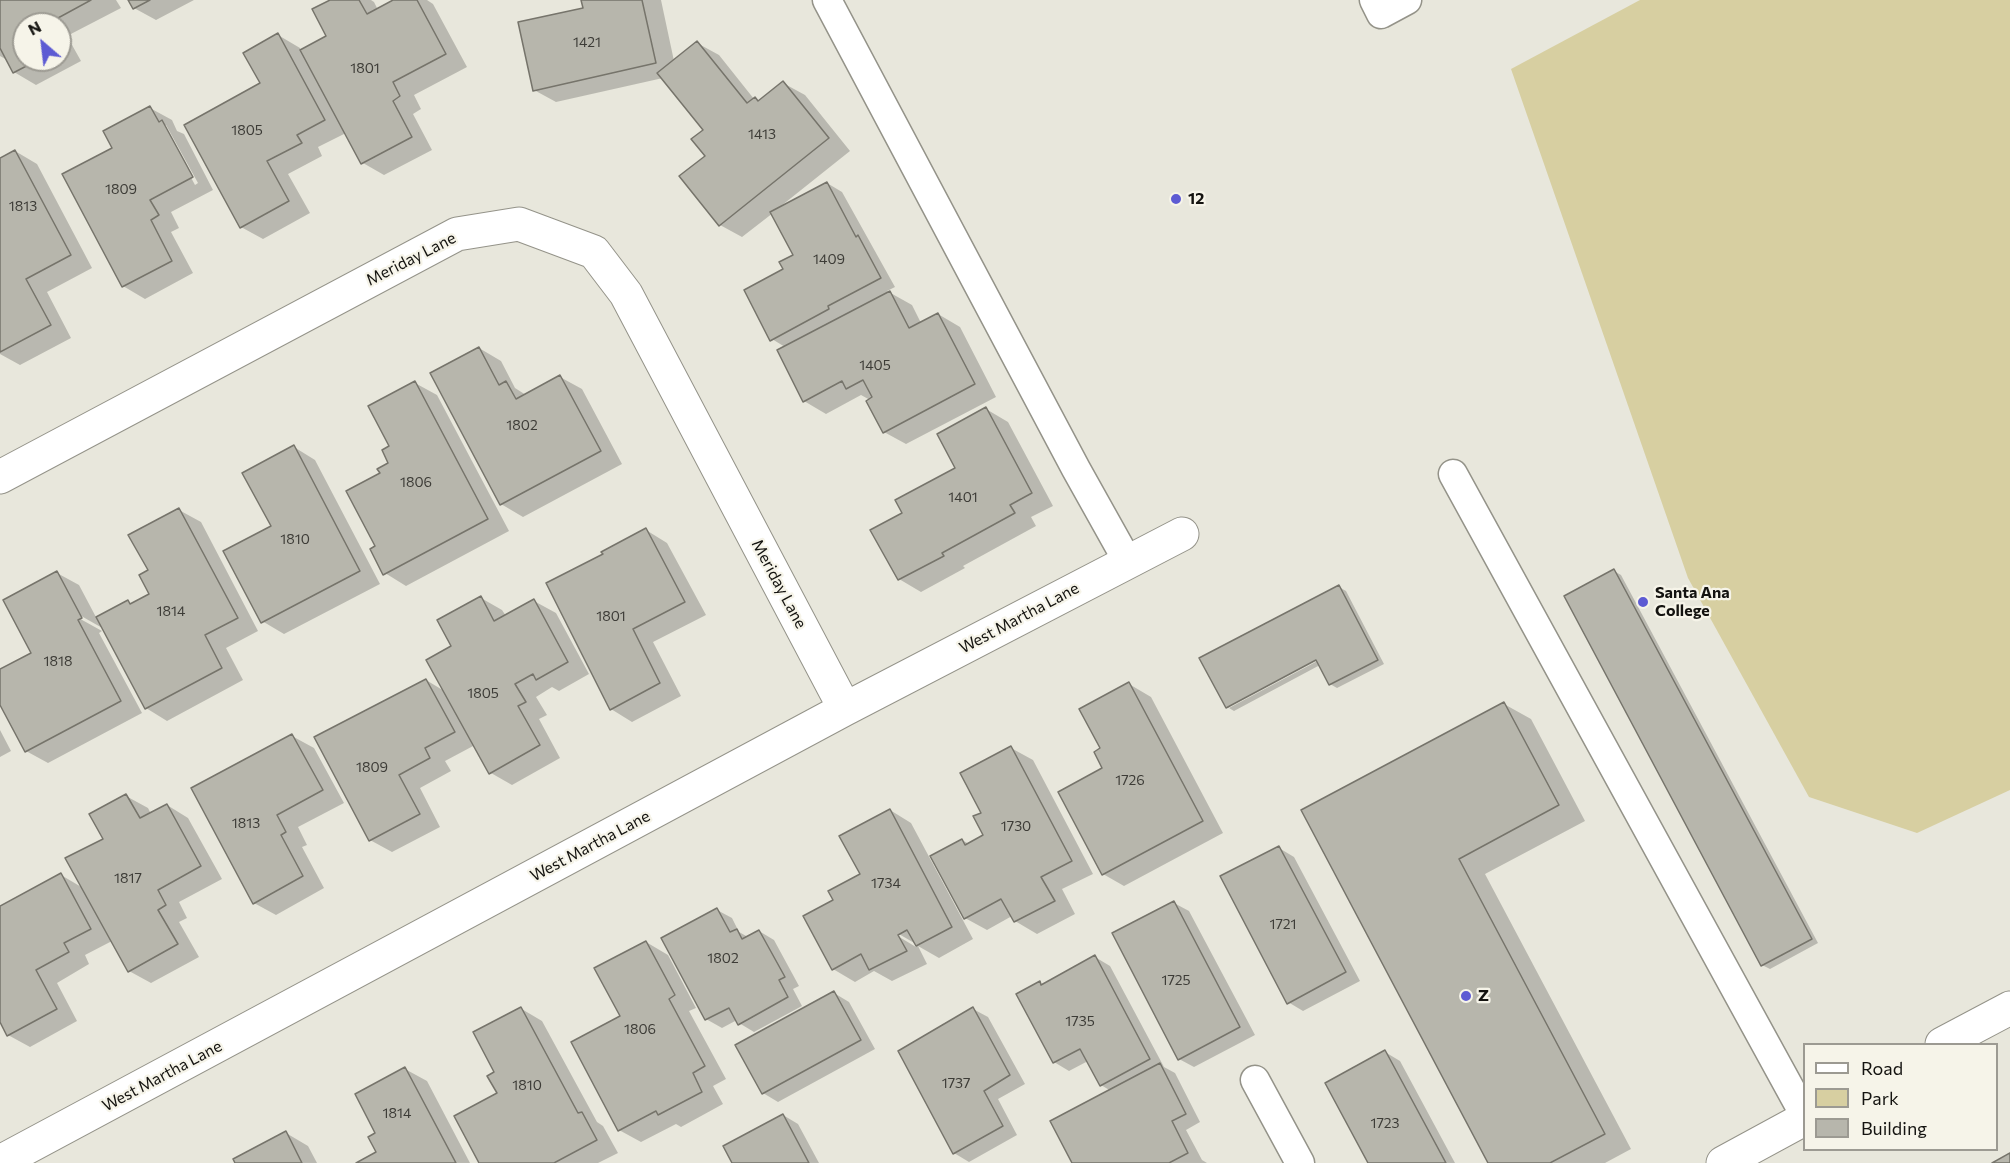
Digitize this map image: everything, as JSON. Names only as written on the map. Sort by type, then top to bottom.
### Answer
[{"type":"street","name":"Meriday Lane","points":[[0,477],[457,234],[519,224],[594,252],[626,294],[845,709]]},
{"type":"street","name":"West Martha Lane","points":[[0,1162],[845,709],[1182,534]]},
{"type":"street","points":[[1944,1043],[2010,1008]]},
{"type":"street","points":[[1723,1163],[1803,1120]]},
{"type":"lane","points":[[827,0],[1076,470],[1128,562]]},
{"type":"lane","points":[[1377,7],[1407,0]]},
{"type":"lane","points":[[1454,474],[1803,1112]]},
{"type":"lane","points":[[1255,1080],[1300,1163]]},
{"type":"green space","points":[[1640,0],[2010,0],[2010,790],[1917,833],[1809,797],[1688,578],[1511,69]]},
{"type":"building","points":[[0,0],[91,0],[69,12],[12,12],[12,71],[0,48]]},
{"type":"building","points":[[128,0],[150,0],[133,9]]},
{"type":"building","points":[[330,0],[359,0],[367,14],[393,0],[417,0],[446,54],[393,82],[400,96],[393,101],[412,137],[361,164],[300,50],[326,36],[312,9]]},
{"type":"building","points":[[581,0],[642,0],[656,63],[533,91],[518,22],[583,8]]},
{"type":"building","points":[[278,33],[325,120],[297,135],[302,143],[267,161],[289,201],[240,228],[184,125],[260,83],[243,53]]},
{"type":"building","points":[[697,41],[747,103],[755,97],[758,101],[783,81],[829,138],[719,226],[679,176],[705,156],[691,139],[703,130],[657,73]]},
{"type":"building","points":[[150,106],[159,122],[162,120],[193,177],[150,200],[159,215],[151,220],[172,261],[122,287],[62,174],[112,148],[103,131]]},
{"type":"building","points":[[15,150],[71,255],[26,279],[51,325],[0,352],[0,158]]},
{"type":"building","points":[[827,182],[881,278],[828,306],[829,309],[770,341],[744,290],[783,269],[779,262],[793,255],[770,212]]},
{"type":"building","points":[[890,291],[909,328],[938,313],[975,384],[883,433],[866,401],[872,397],[863,380],[846,389],[842,381],[803,402],[777,350]]},
{"type":"building","points":[[479,347],[499,385],[506,381],[516,399],[560,375],[601,451],[500,505],[430,373]]},
{"type":"building","points":[[415,381],[488,519],[383,575],[370,549],[375,546],[346,491],[380,473],[377,469],[388,463],[382,450],[389,446],[368,406]]},
{"type":"building","points":[[986,407],[1032,493],[1010,505],[1015,513],[942,553],[944,556],[898,580],[870,530],[902,513],[895,500],[955,468],[937,434]]},
{"type":"building","points":[[294,445],[360,571],[261,623],[223,551],[271,526],[242,473]]},
{"type":"building","points":[[179,508],[238,618],[205,635],[222,668],[145,709],[96,617],[128,600],[130,604],[149,594],[139,575],[148,570],[128,535]]},
{"type":"building","points":[[646,528],[685,602],[633,629],[660,683],[610,710],[546,583],[603,554],[601,552]]},
{"type":"building","points":[[1614,569],[1812,939],[1761,966],[1564,596]]},
{"type":"building","points":[[57,571],[82,618],[78,620],[121,701],[25,752],[0,705],[0,669],[31,653],[3,600]]},
{"type":"building","points":[[1339,585],[1378,660],[1329,685],[1316,660],[1226,708],[1199,658]]},
{"type":"building","points":[[481,596],[494,621],[534,599],[568,662],[536,680],[533,674],[515,684],[526,702],[518,706],[540,745],[489,774],[426,660],[451,646],[437,620]]},
{"type":"building","points":[[426,679],[455,732],[425,748],[430,758],[399,775],[420,814],[369,841],[314,737]]},
{"type":"building","points":[[1129,682],[1203,821],[1102,875],[1058,792],[1102,768],[1094,752],[1100,748],[1079,709]]},
{"type":"building","name":"Z","points":[[1504,702],[1559,805],[1459,859],[1605,1134],[1550,1163],[1488,1163],[1301,810]]},
{"type":"building","points":[[292,734],[323,790],[277,815],[286,832],[281,835],[303,876],[253,904],[191,788]]},
{"type":"building","points":[[1011,746],[1072,861],[1041,877],[1055,901],[1014,922],[1001,899],[964,919],[930,856],[962,839],[965,845],[983,835],[973,816],[981,813],[960,773]]},
{"type":"building","points":[[126,794],[140,818],[167,804],[201,866],[158,890],[166,905],[158,910],[178,944],[128,972],[65,858],[103,839],[89,814]]},
{"type":"building","points":[[890,809],[952,927],[916,946],[907,930],[898,935],[907,951],[869,970],[861,954],[832,970],[803,916],[833,900],[828,891],[860,874],[839,836]]},
{"type":"building","points":[[1279,846],[1346,972],[1287,1004],[1220,876]]},
{"type":"building","points":[[61,873],[91,929],[64,943],[69,952],[36,970],[57,1009],[7,1036],[0,1022],[0,906]]},
{"type":"building","points":[[1174,901],[1240,1027],[1178,1060],[1112,933]]},
{"type":"building","points":[[717,908],[730,932],[737,929],[742,939],[759,930],[785,977],[779,980],[788,997],[738,1025],[729,1008],[705,1020],[661,938]]},
{"type":"building","points":[[646,941],[675,995],[669,999],[705,1066],[693,1073],[702,1092],[658,1115],[656,1111],[618,1131],[571,1042],[620,1016],[594,968]]},
{"type":"building","points":[[1095,955],[1150,1059],[1100,1086],[1080,1049],[1053,1063],[1016,994],[1040,981],[1041,985]]},
{"type":"building","points":[[834,991],[861,1040],[762,1094],[735,1045]]},
{"type":"building","points":[[521,1007],[578,1113],[582,1112],[597,1140],[554,1163],[479,1163],[454,1116],[497,1093],[487,1076],[494,1072],[473,1032]]},
{"type":"building","points":[[973,1007],[1010,1075],[984,1091],[1003,1126],[953,1154],[898,1051]]},
{"type":"building","points":[[1385,1050],[1446,1163],[1368,1163],[1325,1083]]},
{"type":"building","points":[[1160,1063],[1186,1114],[1172,1121],[1188,1153],[1169,1163],[1072,1163],[1050,1121]]},
{"type":"building","points":[[405,1067],[456,1163],[356,1163],[376,1152],[368,1137],[375,1133],[355,1094]]},
{"type":"building","points":[[783,1114],[809,1163],[732,1163],[723,1146]]},
{"type":"building","points":[[286,1131],[302,1163],[235,1163],[233,1159]]},
{"type":"building","points":[[2010,1153],[2010,1163],[1992,1163]]},
{"type":"place","name":"12","points":[[1176,199]]},
{"type":"place","name":"Santa Ana College","points":[[1643,602]]},
{"type":"place","name":"Z","points":[[1466,996]]}]
